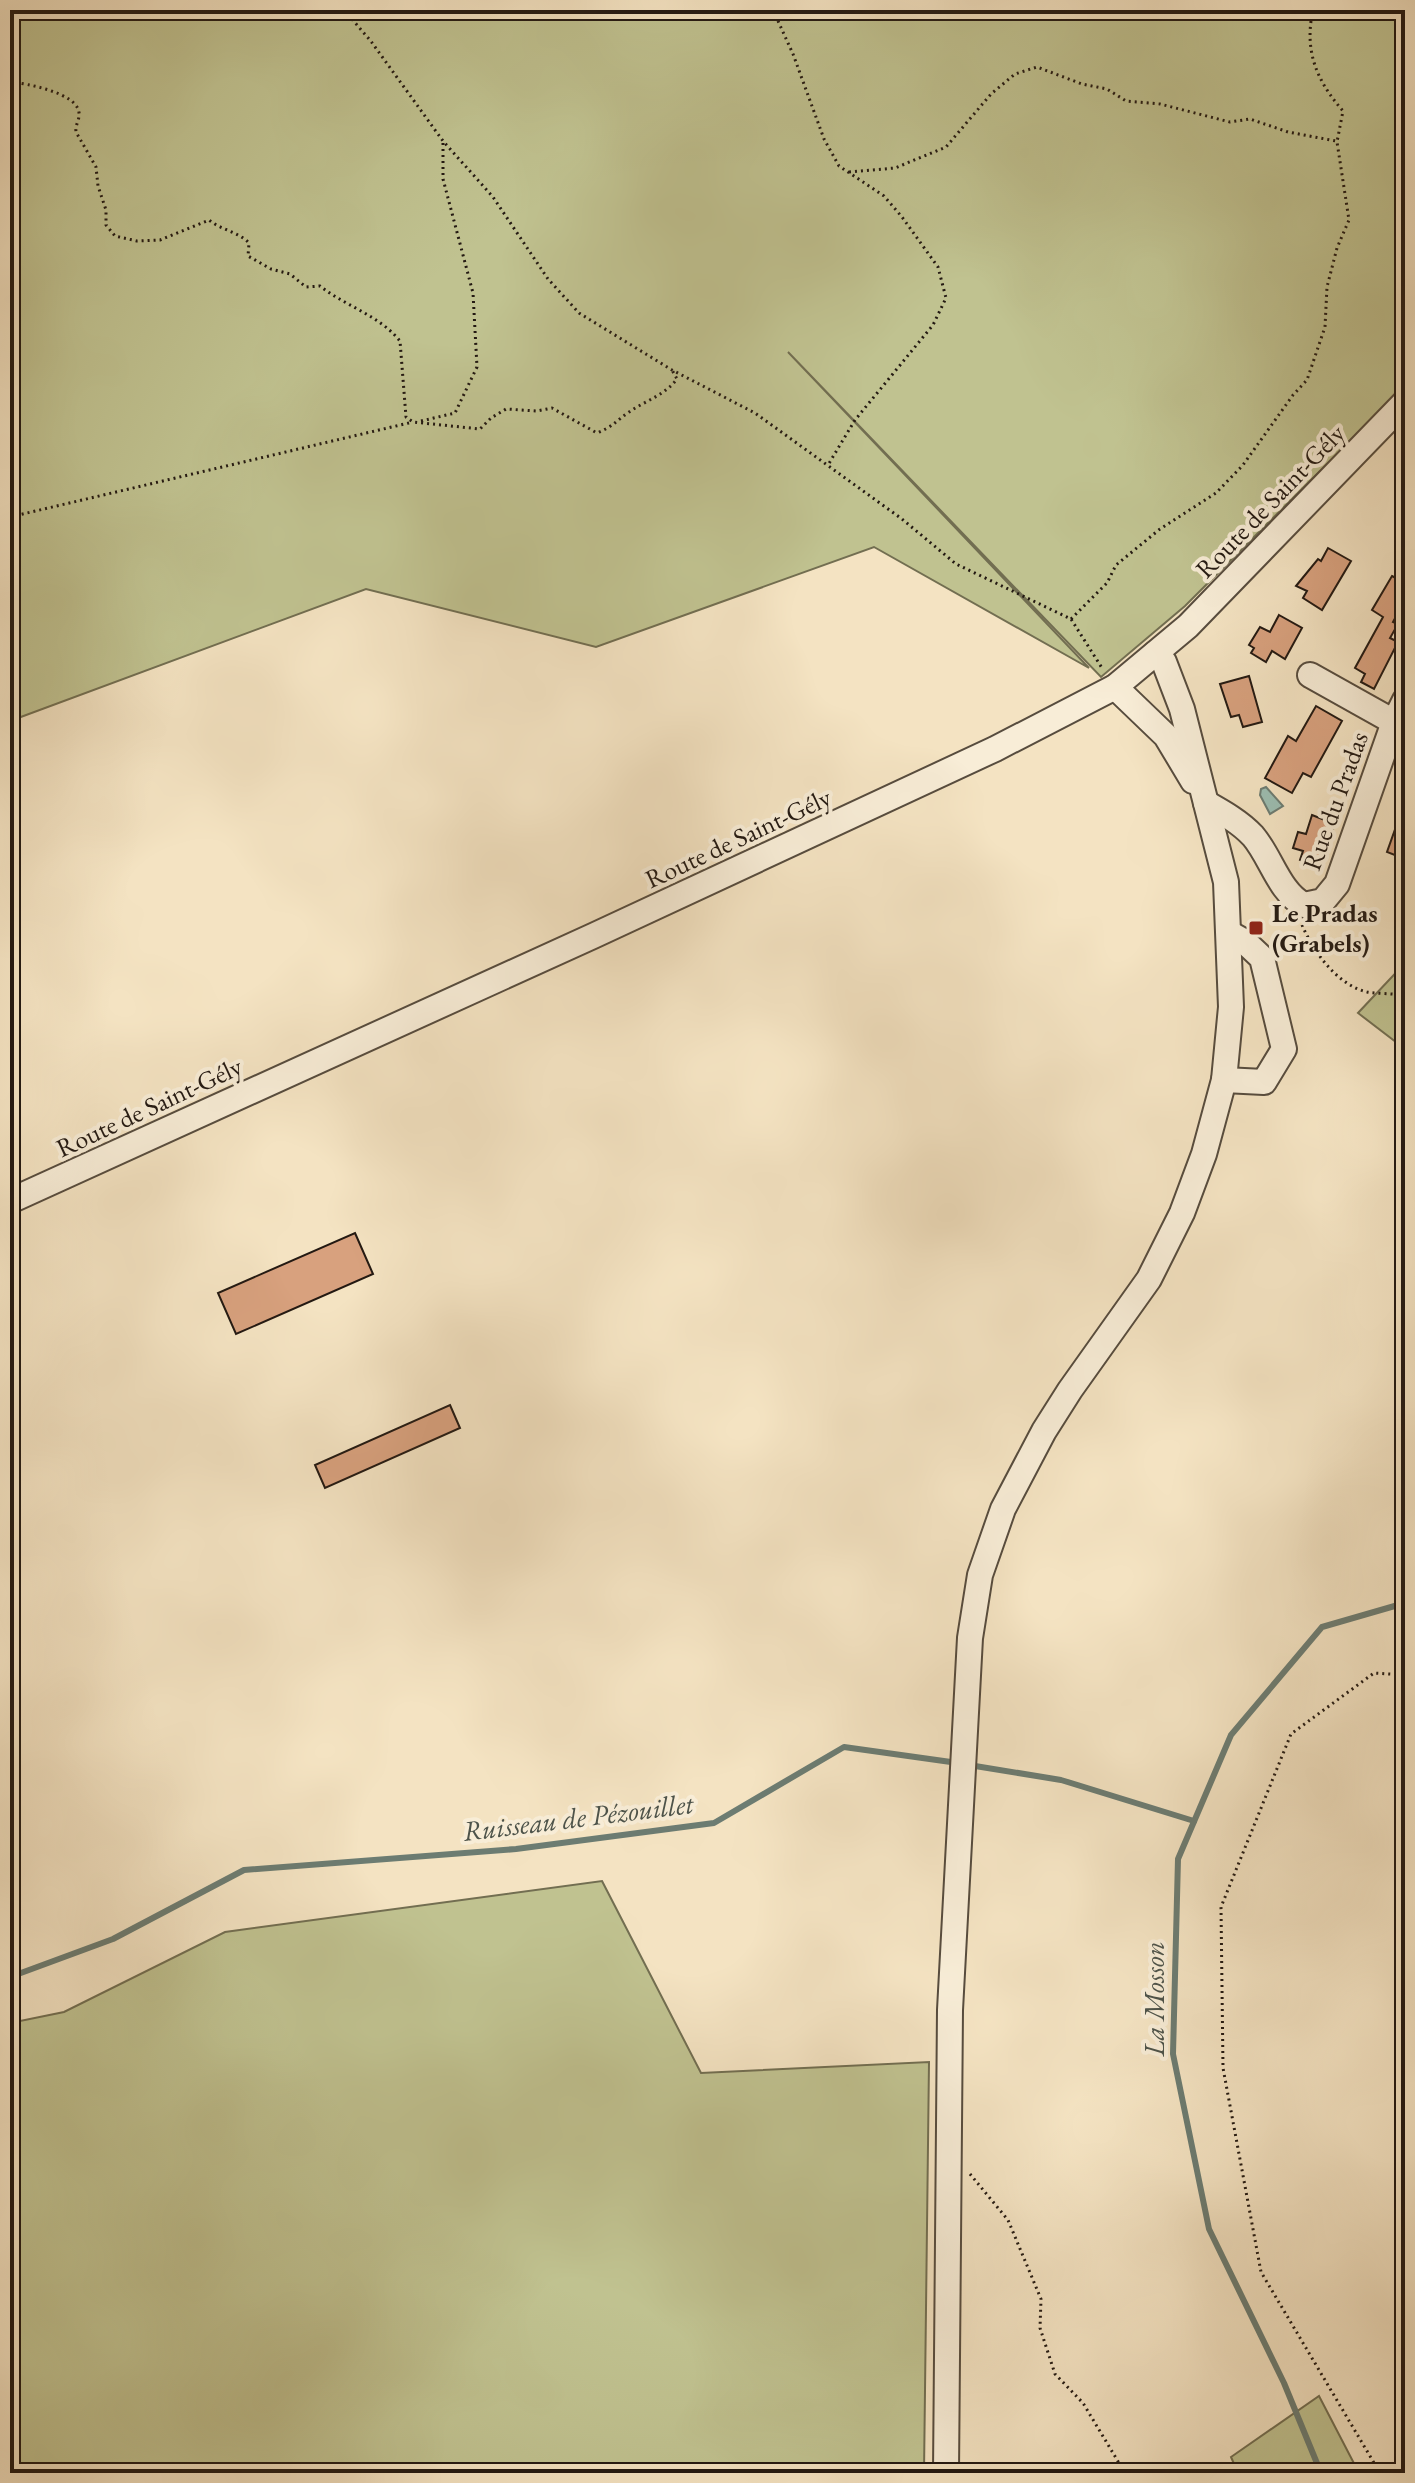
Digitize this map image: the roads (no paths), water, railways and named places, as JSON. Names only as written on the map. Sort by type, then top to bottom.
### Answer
[{"type":"street","name":"Route de Saint-Gély","points":[[10,1201],[593,936],[995,749],[1115,687],[1188,626],[1405,402]]},
{"type":"street","points":[[946,2473],[950,2010],[970,1638],[980,1575],[1003,1509],[1044,1431],[1149,1279],[1182,1213],[1224,1080],[1231,1007],[1226,882],[1182,709],[1164,662],[1156,653]]},
{"type":"street","points":[[1310,675],[1400,711]]},
{"type":"street","points":[[1115,687],[1166,736],[1206,803]]},
{"type":"street","name":"Rue du Pradas","points":[[1206,803],[1226,813],[1252,834],[1292,899],[1304,905],[1323,901],[1337,884],[1400,711]]},
{"type":"street","points":[[1224,1080],[1264,1082],[1284,1049],[1262,958],[1245,942],[1229,933]]},
{"type":"water","points":[[1266,787],[1283,806],[1270,814],[1260,795],[1261,789]]},
{"type":"waterway","name":"La Mosson","points":[[1321,2473],[1284,2383],[1209,2229],[1173,2054],[1178,1859],[1231,1735],[1322,1627],[1405,1603]]},
{"type":"waterway","name":"Ruisseau de Pézouillet","points":[[10,1977],[113,1939],[244,1870],[516,1849],[714,1823],[844,1747],[958,1763]]},
{"type":"waterway","name":"Ruisseau de Pézouillet","points":[[969,1765],[1061,1780],[1194,1821]]},
{"type":"place","name":"Le Pradas (Grabels)","points":[[1256,928]]}]
